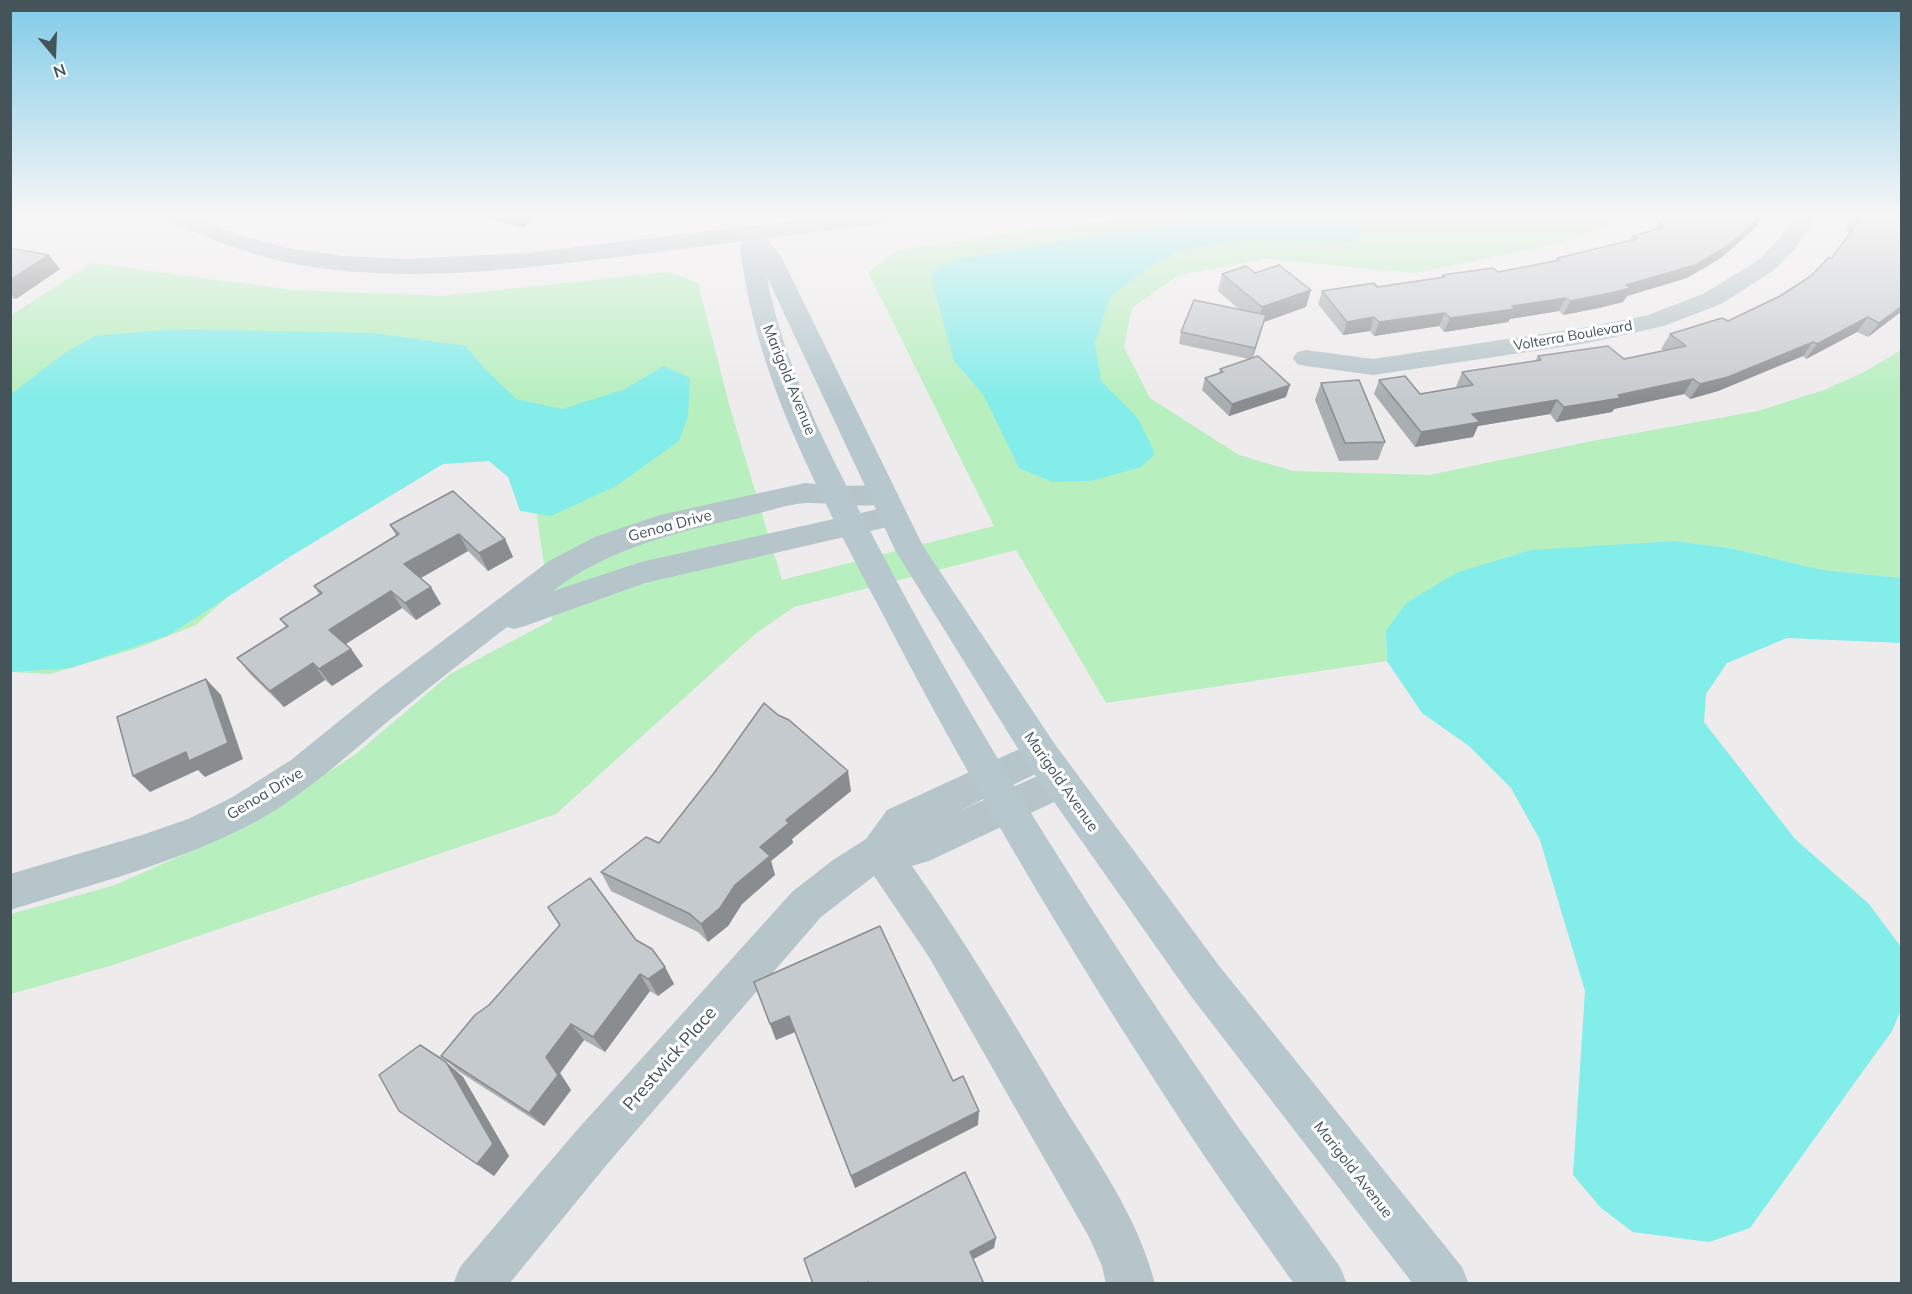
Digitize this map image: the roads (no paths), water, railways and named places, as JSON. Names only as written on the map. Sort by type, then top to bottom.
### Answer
[{"type":"main road","name":"Marigold Avenue","points":[[757,277],[764,320],[793,395],[837,496],[925,665],[998,792],[1085,933],[1223,1143],[1323,1284]]},
{"type":"main road","name":"Marigold Avenue","points":[[779,277],[910,550],[1051,768],[1205,981],[1382,1208],[1445,1284]]},
{"type":"street","name":"Volterra Boulevard","points":[[1306,358],[1373,367],[1588,335],[1655,321],[1712,299],[1747,277]]},
{"type":"street","name":"Genoa Drive","points":[[10,892],[142,852],[200,831],[244,809],[304,771],[392,698],[560,569],[606,545],[660,526],[805,493],[837,496],[887,506]]},
{"type":"street","name":"Genoa Drive","points":[[484,628],[641,573],[852,526],[887,506]]},
{"type":"street","points":[[879,851],[916,849],[998,792],[1051,768]]},
{"type":"street","points":[[879,851],[943,943],[1106,1220],[1126,1264],[1131,1284]]},
{"type":"street","name":"Prestwick Place","points":[[477,1284],[593,1146],[807,904],[847,872],[879,851]]},
{"type":"water","points":[[931,277],[1136,277],[1110,297],[1095,343],[1101,381],[1138,418],[1155,454],[1141,467],[1091,481],[1053,482],[1019,468],[983,394],[954,361]]},
{"type":"water","points":[[174,329],[374,333],[466,346],[485,369],[516,399],[562,409],[623,390],[664,366],[690,378],[688,416],[679,441],[616,486],[551,516],[520,511],[508,477],[489,461],[443,464],[291,556],[169,635],[71,668],[11,672],[11,394],[65,353],[95,336]]},
{"type":"water","points":[[1675,541],[1730,548],[1823,570],[1902,578],[1901,643],[1787,638],[1727,663],[1706,694],[1704,722],[1795,839],[1869,904],[1901,947],[1901,1010],[1892,1031],[1750,1228],[1709,1242],[1633,1232],[1601,1208],[1573,1175],[1585,991],[1540,840],[1511,788],[1469,746],[1422,713],[1387,661],[1386,631],[1406,603],[1456,573],[1531,550]]}]
